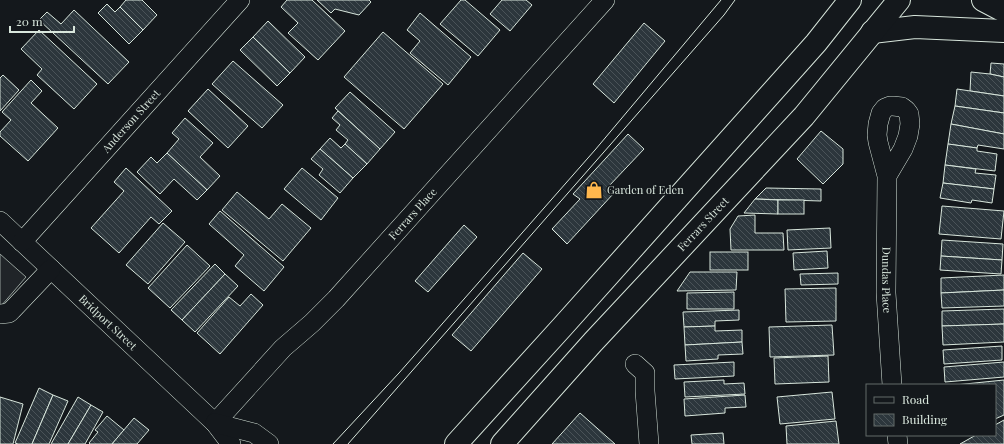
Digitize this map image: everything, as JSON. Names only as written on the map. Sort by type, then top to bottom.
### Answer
[{"type":"main road","points":[[456,444],[816,43],[850,0]]},
{"type":"main road","name":"Ferrars Street","points":[[502,444],[605,330],[804,116],[899,0]]},
{"type":"main road","points":[[983,0],[1004,12]]},
{"type":"main road","points":[[872,32],[915,27],[1004,31]]},
{"type":"main road","points":[[563,326],[589,321],[605,330]]},
{"type":"street","name":"Anderson Street","points":[[22,242],[240,0]]},
{"type":"street","name":"Ferrars Place","points":[[222,434],[283,348],[341,293],[605,0]]},
{"type":"street","name":"Dundas Place","points":[[887,176],[886,293],[892,384]]},
{"type":"street","name":"Bridport Street","points":[[0,221],[222,434]]},
{"type":"street","points":[[0,314],[6,314],[12,310],[51,269]]},
{"type":"street","points":[[635,364],[645,373],[649,444]]},
{"type":"street","points":[[222,434],[254,433],[268,444]]},
{"type":"shaded area","points":[[0,254],[26,277],[1,306],[0,306]]},
{"type":"building","points":[[126,0],[142,0],[157,15],[143,30],[120,7]]},
{"type":"building","points":[[287,0],[312,0],[345,31],[318,60],[288,33],[298,23],[281,7]]},
{"type":"building","points":[[317,0],[369,0],[371,2],[359,15],[335,9],[331,13]]},
{"type":"building","points":[[461,0],[465,0],[500,30],[478,56],[440,24]]},
{"type":"building","points":[[502,0],[526,0],[532,5],[510,31],[490,14]]},
{"type":"building","points":[[107,4],[115,12],[120,7],[143,30],[129,44],[98,13]]},
{"type":"building","points":[[74,10],[129,62],[108,84],[39,20],[47,12],[61,24]]},
{"type":"building","points":[[420,13],[471,57],[448,85],[410,53],[420,41],[407,30]]},
{"type":"building","points":[[268,21],[305,57],[290,73],[253,37]]},
{"type":"building","points":[[644,23],[665,41],[614,103],[593,84]]},
{"type":"building","points":[[39,30],[97,84],[74,109],[37,75],[42,69],[21,49]]},
{"type":"building","points":[[383,32],[443,84],[404,129],[344,77]]},
{"type":"building","points":[[253,37],[290,73],[277,86],[240,50]]},
{"type":"building","points":[[233,61],[283,105],[262,128],[212,84]]},
{"type":"building","points":[[991,63],[1004,64],[1004,77],[990,74]]},
{"type":"building","points":[[971,72],[1004,77],[1004,96],[970,91]]},
{"type":"building","points":[[3,75],[19,90],[0,111],[0,78]]},
{"type":"building","points":[[31,80],[42,91],[31,103],[58,128],[28,161],[0,136],[0,132],[11,120],[2,112]]},
{"type":"building","points":[[208,89],[248,126],[228,148],[188,111]]},
{"type":"building","points":[[957,89],[1004,96],[1004,113],[955,106]]},
{"type":"building","points":[[350,92],[395,132],[380,149],[335,108]]},
{"type":"building","points":[[955,106],[1004,113],[1004,134],[951,124]]},
{"type":"building","points":[[338,111],[380,149],[367,164],[345,144],[348,140],[336,130],[340,125],[332,118]]},
{"type":"building","points":[[185,118],[213,143],[200,157],[220,176],[207,190],[167,153],[179,139],[172,133]]},
{"type":"building","points":[[951,124],[1004,134],[1004,149],[978,145],[977,148],[948,144]]},
{"type":"building","points":[[821,131],[843,149],[843,164],[823,184],[797,159]]},
{"type":"building","name":"Garden of Eden","points":[[628,134],[644,149],[608,187],[614,193],[567,244],[552,229],[580,199],[573,194]]},
{"type":"building","points":[[330,138],[341,148],[345,144],[367,164],[353,178],[320,149]]},
{"type":"building","points":[[948,144],[977,148],[977,151],[997,154],[995,171],[945,165]]},
{"type":"building","points":[[320,149],[353,178],[340,193],[319,175],[323,169],[311,159]]},
{"type":"building","points":[[167,153],[207,190],[197,200],[174,179],[160,194],[137,172],[151,157],[157,163]]},
{"type":"building","points":[[945,165],[976,169],[975,173],[996,175],[994,189],[943,183]]},
{"type":"building","points":[[126,168],[172,211],[159,224],[151,217],[119,253],[91,228],[124,191],[114,182]]},
{"type":"building","points":[[302,168],[338,198],[321,220],[284,189]]},
{"type":"building","points":[[943,183],[994,189],[992,203],[972,200],[971,203],[940,198]]},
{"type":"building","points":[[766,188],[821,189],[821,201],[755,199]]},
{"type":"building","points":[[237,192],[269,219],[282,204],[311,228],[283,261],[222,210]]},
{"type":"building","points":[[755,199],[778,200],[778,214],[744,213]]},
{"type":"building","points":[[778,200],[804,200],[804,214],[778,214]]},
{"type":"building","points":[[942,206],[1004,211],[1001,239],[939,234]]},
{"type":"building","points":[[220,211],[284,267],[264,291],[235,266],[244,255],[209,224]]},
{"type":"building","points":[[755,215],[755,233],[783,233],[784,250],[731,250],[730,229],[738,216]]},
{"type":"building","points":[[163,223],[185,242],[148,284],[126,265]]},
{"type":"building","points":[[464,225],[477,237],[428,292],[415,281]]},
{"type":"building","points":[[830,228],[831,248],[788,250],[787,230]]},
{"type":"building","points":[[942,240],[1003,244],[1002,260],[941,256]]},
{"type":"building","points":[[187,245],[210,266],[170,308],[148,288]]},
{"type":"building","points":[[827,251],[828,268],[794,270],[793,253]]},
{"type":"building","points":[[710,252],[748,252],[748,270],[710,270]]},
{"type":"building","points":[[523,253],[542,269],[471,351],[452,335]]},
{"type":"building","points":[[941,256],[1002,260],[1001,274],[940,270]]},
{"type":"building","points":[[215,264],[225,274],[182,320],[171,310]]},
{"type":"building","points":[[690,272],[737,272],[736,290],[677,291]]},
{"type":"building","points":[[838,273],[838,284],[801,285],[800,274]]},
{"type":"building","points":[[225,274],[238,286],[195,332],[182,320]]},
{"type":"building","points":[[1004,275],[1004,290],[941,293],[941,278]]},
{"type":"building","points":[[836,288],[836,321],[786,322],[785,289]]},
{"type":"building","points":[[1004,290],[1004,306],[942,308],[941,293]]},
{"type":"building","points":[[734,292],[734,309],[687,309],[687,293]]},
{"type":"building","points":[[251,294],[263,305],[220,354],[197,333],[229,297],[240,306]]},
{"type":"building","points":[[1004,309],[1004,324],[942,326],[942,311]]},
{"type":"building","points":[[739,310],[739,320],[715,321],[715,326],[684,327],[683,312]]},
{"type":"building","points":[[1004,324],[1004,342],[943,345],[942,326]]},
{"type":"building","points":[[832,325],[834,355],[770,357],[769,327]]},
{"type":"building","points":[[715,326],[715,331],[742,330],[742,342],[685,345],[684,327]]},
{"type":"building","points":[[742,342],[743,354],[718,355],[718,359],[686,361],[685,345]]},
{"type":"building","points":[[1002,346],[1002,360],[944,364],[943,350]]},
{"type":"building","points":[[828,356],[829,382],[775,384],[774,358]]},
{"type":"building","points":[[734,362],[734,376],[675,379],[674,365]]},
{"type":"building","points":[[1004,362],[1004,377],[945,382],[944,367]]},
{"type":"building","points":[[724,380],[724,384],[744,383],[745,394],[685,397],[684,382]]},
{"type":"building","points":[[1004,380],[1004,415],[996,419],[996,384],[965,384]]},
{"type":"building","points":[[39,388],[53,395],[32,444],[15,443]]},
{"type":"building","points":[[832,392],[835,419],[780,424],[777,397]]},
{"type":"building","points":[[53,395],[68,401],[49,444],[32,444]]},
{"type":"building","points":[[745,395],[746,407],[725,408],[725,413],[685,416],[684,399]]},
{"type":"building","points":[[0,397],[23,404],[13,444],[0,444]]},
{"type":"building","points":[[78,397],[91,405],[68,444],[51,444]]},
{"type":"building","points":[[91,405],[103,412],[85,444],[68,444]]},
{"type":"building","points":[[580,413],[615,444],[552,444]]},
{"type":"building","points":[[107,416],[124,430],[112,444],[90,444],[89,443],[98,432],[95,430]]},
{"type":"building","points":[[134,418],[149,430],[137,444],[112,444]]},
{"type":"building","points":[[1004,420],[1004,444],[960,444],[974,436],[996,436],[996,424]]},
{"type":"building","points":[[836,421],[839,444],[787,444],[786,426]]},
{"type":"building","points":[[723,433],[724,444],[692,444],[691,435]]},
{"type":"tram line","points":[[333,444],[399,373],[595,150],[721,0]]},
{"type":"tram line","points":[[348,444],[724,15],[735,0]]},
{"type":"place","name":"Garden of Eden","points":[[594,190]]}]
